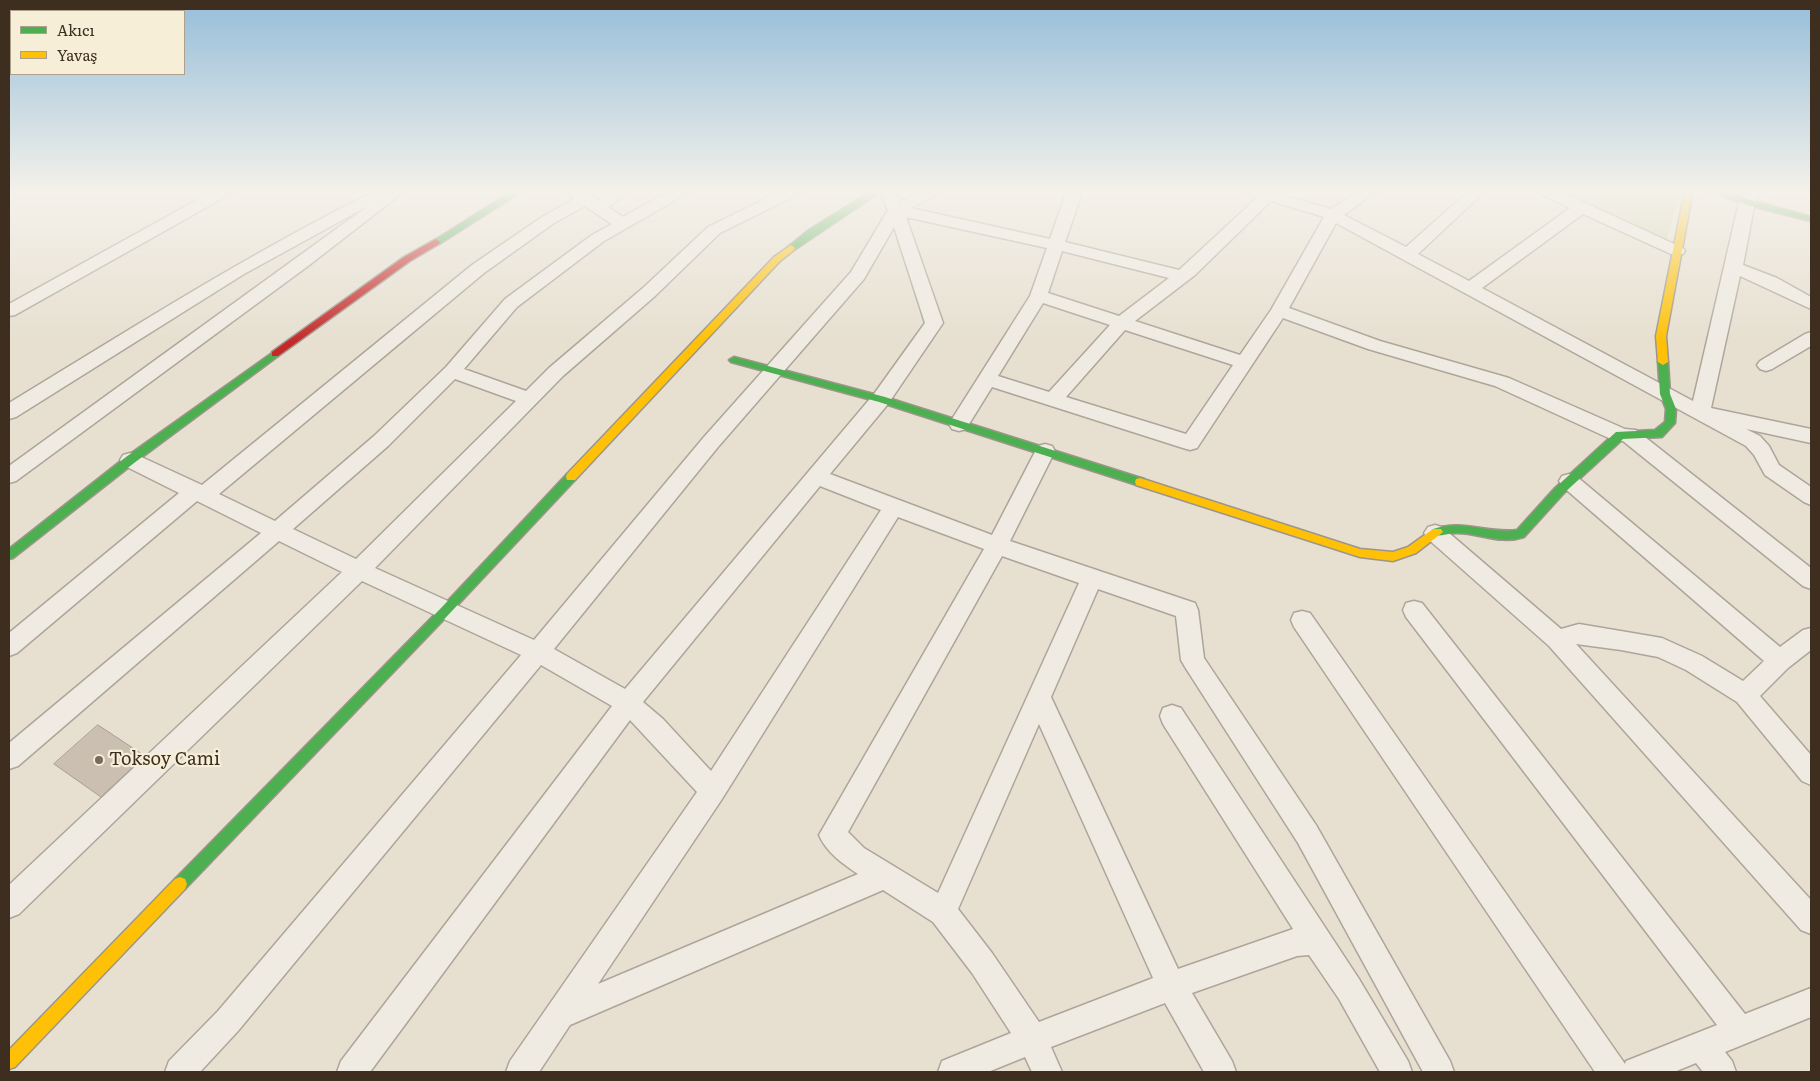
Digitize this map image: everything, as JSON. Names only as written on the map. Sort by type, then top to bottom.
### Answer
[{"type":"street","points":[[9,311],[134,240]]},
{"type":"street","points":[[9,412],[293,240]]},
{"type":"street","points":[[9,476],[101,406],[284,277],[332,240]]},
{"type":"street","points":[[9,555],[130,460],[408,259],[438,240]]},
{"type":"street","points":[[9,646],[478,269],[519,240]]},
{"type":"street","points":[[9,758],[380,441],[452,371],[511,303],[595,240]]},
{"type":"street","points":[[9,904],[360,569],[556,372],[649,292],[703,240]]},
{"type":"street","points":[[9,1061],[447,609],[777,258],[799,240]]},
{"type":"street","points":[[180,1072],[228,1021],[538,652],[711,442],[858,275],[878,240]]},
{"type":"street","points":[[352,1072],[628,703],[881,399],[934,323],[906,240]]},
{"type":"street","points":[[1035,240],[1182,276]]},
{"type":"street","points":[[959,424],[1039,296],[1058,240]]},
{"type":"street","points":[[1053,400],[1122,322],[1182,276],[1221,240]]},
{"type":"street","points":[[988,379],[1190,442],[1280,311],[1319,240]]},
{"type":"street","points":[[1380,240],[1753,440],[1762,451],[1772,470],[1811,497]]},
{"type":"street","points":[[1407,255],[1423,240]]},
{"type":"street","points":[[1469,289],[1536,240]]},
{"type":"street","points":[[1653,240],[1677,251]]},
{"type":"street","points":[[734,360],[881,399],[1360,553],[1394,557],[1412,550],[1435,533],[1444,529],[1468,528],[1500,536],[1520,534],[1569,482],[1624,435],[1658,434],[1670,424],[1671,409],[1664,394],[1661,336],[1679,240]]},
{"type":"street","points":[[1700,412],[1740,240]]},
{"type":"street","points":[[252,264],[284,277]]},
{"type":"street","points":[[1734,267],[1771,282],[1811,304]]},
{"type":"street","points":[[1039,296],[1245,362]]},
{"type":"street","points":[[1280,311],[1374,345],[1502,382],[1624,435],[1811,580]]},
{"type":"street","points":[[1766,365],[1811,338]]},
{"type":"street","points":[[452,371],[530,399]]},
{"type":"street","points":[[1700,412],[1811,436]]},
{"type":"street","points":[[1045,451],[997,545],[832,835],[855,857],[943,912],[982,963],[1032,1038],[1047,1072]]},
{"type":"street","points":[[130,460],[538,652],[628,703],[654,727],[713,791]]},
{"type":"street","points":[[816,476],[893,508],[1187,610],[1193,660],[1307,834],[1439,1072]]},
{"type":"street","points":[[1569,482],[1780,661]]},
{"type":"street","points":[[521,1072],[713,791],[893,508]]},
{"type":"street","points":[[1435,533],[1557,639],[1811,920]]},
{"type":"street","points":[[943,912],[1092,578]]},
{"type":"street","points":[[1414,610],[1740,1031]]},
{"type":"street","points":[[1302,620],[1613,1072]]},
{"type":"street","points":[[1557,639],[1579,634],[1662,648],[1694,663],[1745,695],[1811,773]]},
{"type":"street","points":[[1745,695],[1780,661],[1811,637]]},
{"type":"street","points":[[1039,697],[1171,985],[1221,1072]]},
{"type":"street","points":[[1172,716],[1316,941],[1349,989],[1396,1072]]},
{"type":"street","points":[[560,1015],[884,876]]},
{"type":"street","points":[[953,1072],[1032,1038],[1171,985],[1297,942],[1316,941]]},
{"type":"street","points":[[1637,1072],[1811,1003]]},
{"type":"street","points":[[1702,1046],[1721,1072]]},
{"type":"building","name":"Toksoy Cami","points":[[98,725],[145,756],[101,797],[54,764]]},
{"type":"traffic: fast","points":[[791,248],[800,240]]},
{"type":"traffic: fast","points":[[9,555],[130,460],[275,354]]},
{"type":"traffic: fast","points":[[734,360],[881,399],[1140,482]]},
{"type":"traffic: fast","points":[[1437,532],[1454,528],[1500,536],[1520,534],[1559,491],[1620,435],[1658,434],[1670,423],[1671,409],[1665,394],[1663,362]]},
{"type":"traffic: fast","points":[[180,884],[447,609],[571,477]]},
{"type":"traffic: slow","points":[[1663,362],[1661,336],[1679,240]]},
{"type":"traffic: slow","points":[[571,477],[777,259],[791,248]]},
{"type":"traffic: slow","points":[[1140,482],[1360,553],[1393,557],[1412,550],[1437,532]]},
{"type":"traffic: slow","points":[[9,1061],[180,884]]},
{"type":"traffic: jam","points":[[275,354],[407,259],[436,242]]},
{"type":"place","name":"Toksoy Cami","points":[[99,760]]}]
